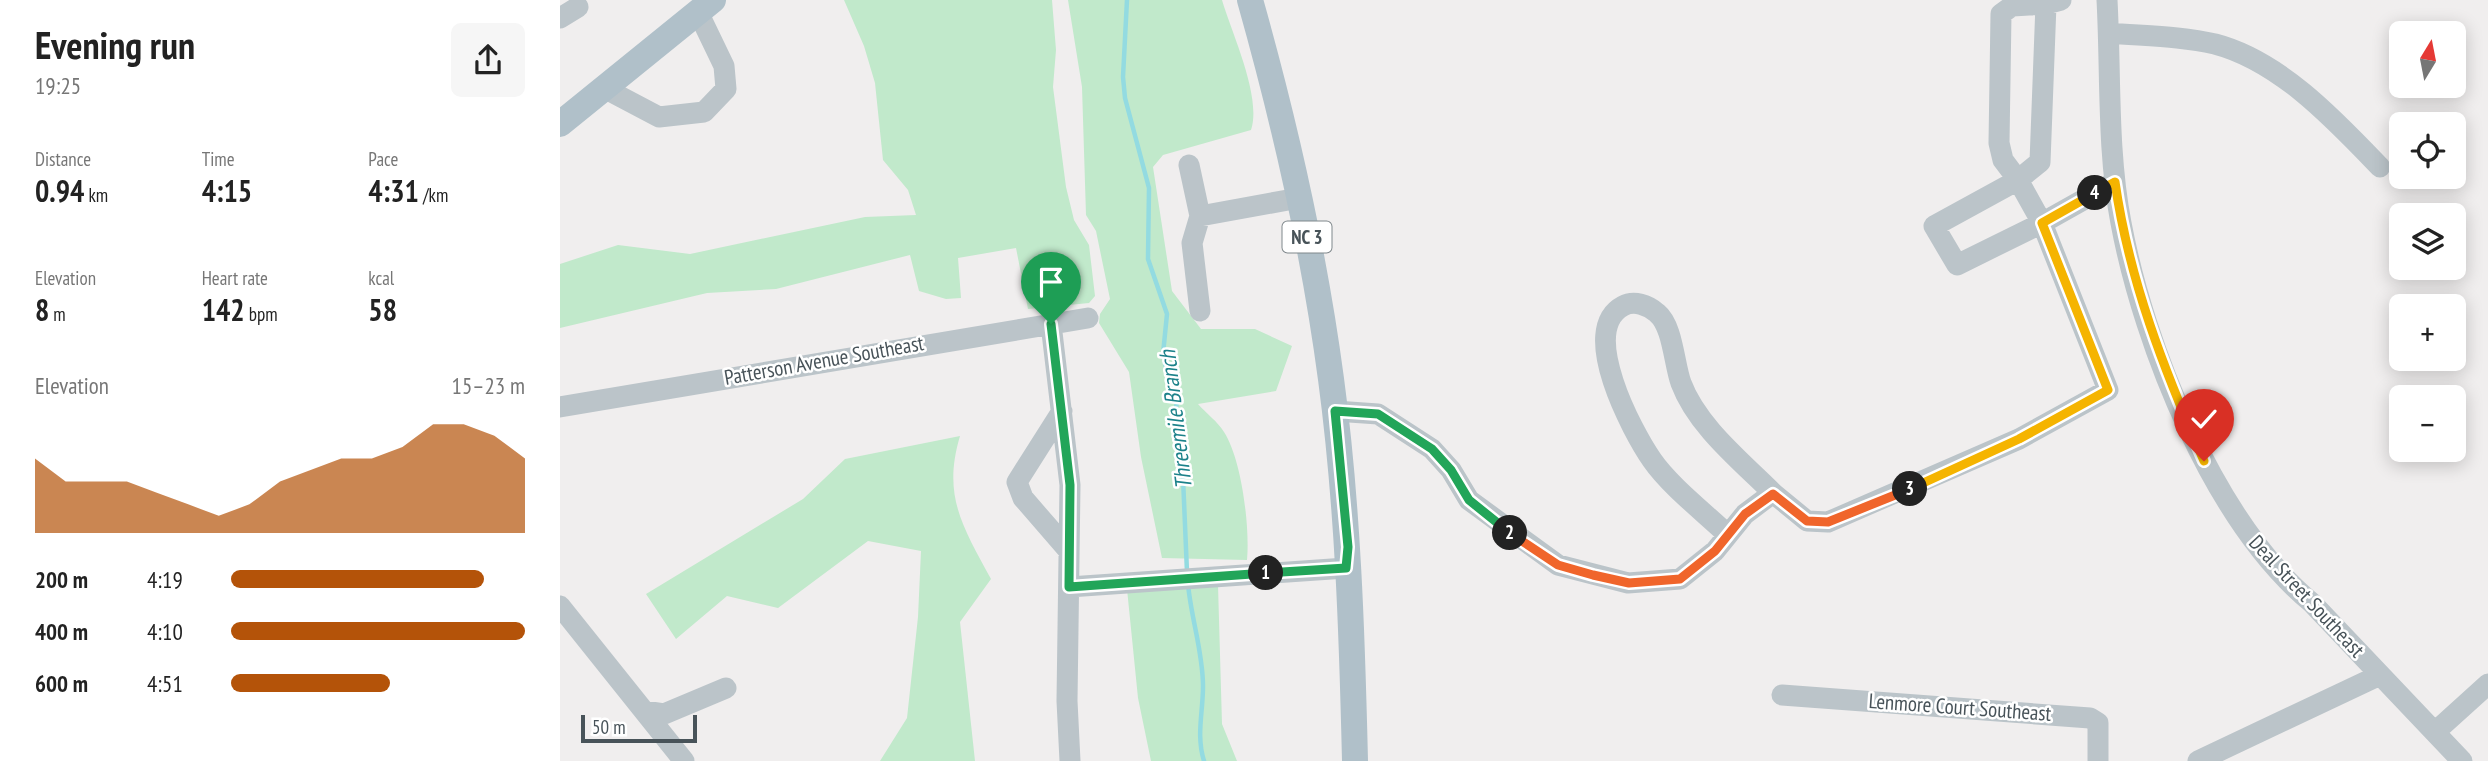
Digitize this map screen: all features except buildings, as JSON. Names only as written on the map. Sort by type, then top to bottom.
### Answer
[{"type":"main road","name":"NC 3","points":[[1250,0],[1299,198],[1335,411],[1348,547],[1346,568],[1352,641],[1354,761]]},
{"type":"main road","points":[[560,124],[706,6]]},
{"type":"street","name":"Deal Street Southeast","points":[[2107,0],[2115,182],[2121,225],[2143,308],[2166,376],[2204,461],[2242,525],[2284,577],[2462,761]]},
{"type":"street","points":[[1728,535],[1653,462],[1620,404],[1603,342],[1611,316],[1624,305],[1644,304],[1660,315],[1682,385],[1709,429],[1773,494],[1807,521],[1828,522],[2019,439],[2108,390],[2042,223],[2018,180],[2003,160],[1999,143],[2001,14],[2012,6],[2053,2],[2040,162],[2018,180],[1934,226],[1957,265],[2042,223],[2115,182]]},
{"type":"street","points":[[604,88],[659,117],[704,113],[726,89],[724,66],[706,6]]},
{"type":"street","points":[[2109,33],[2201,41],[2243,54],[2289,83],[2348,133],[2380,167]]},
{"type":"street","points":[[1189,165],[1200,216],[1192,243],[1200,311]]},
{"type":"street","points":[[1200,216],[1299,198]]},
{"type":"street","name":"Patterson Avenue Southeast","points":[[560,407],[1088,318]]},
{"type":"street","points":[[1051,324],[1070,485],[1067,701],[1070,761]]},
{"type":"street","points":[[1062,411],[1017,482],[1023,498],[1069,551]]},
{"type":"street","points":[[1335,411],[1378,414],[1432,449],[1451,470],[1469,500],[1558,565],[1629,583],[1680,579],[1715,551],[1745,514],[1773,494]]},
{"type":"street","points":[[1069,587],[1346,568]]},
{"type":"street","points":[[564,618],[645,711],[684,761]]},
{"type":"street","points":[[2198,761],[2380,674]]},
{"type":"street","points":[[2435,732],[2488,684]]},
{"type":"street","points":[[645,711],[664,714],[726,688]]},
{"type":"street","name":"Lenmore Court Southeast","points":[[1782,695],[2090,718],[2098,723],[2098,761]]},
{"type":"green space","points":[[844,0],[1052,0],[1056,50],[1053,87],[1066,187],[1074,220],[1089,245],[1095,296],[1089,303],[1028,309],[1016,248],[958,258],[961,298],[946,299],[919,291],[910,255],[776,289],[707,293],[560,328],[560,264],[618,245],[690,254],[865,217],[916,215],[908,190],[883,160],[875,83],[864,46]]},
{"type":"green space","points":[[1068,0],[1222,0],[1244,65],[1253,101],[1251,130],[1163,155],[1153,167],[1172,291],[1201,329],[1255,329],[1292,346],[1276,391],[1198,404],[1221,428],[1236,459],[1246,513],[1247,560],[1162,558],[1141,457],[1129,372],[1099,323],[1100,314],[1110,299],[1096,231],[1086,215],[1082,87]]},
{"type":"green space","points":[[960,436],[953,476],[958,510],[991,579],[960,622],[975,761],[880,761],[907,718],[918,617],[921,551],[868,541],[778,608],[727,596],[676,639],[646,594],[803,499],[845,459]]},
{"type":"green space","points":[[1218,585],[1222,724],[1237,761],[1151,761],[1138,698],[1127,589]]},
{"type":"waterway","name":"Threemile Branch","points":[[1127,0],[1123,77],[1125,98],[1149,188],[1148,259],[1167,314],[1163,354],[1171,389],[1177,402],[1174,419],[1182,454],[1187,572]]},
{"type":"waterway","name":"Threemile Branch","points":[[1188,584],[1202,673],[1200,733],[1204,761]]},
{"type":"route","points":[[1051,324],[1070,485],[1069,587],[1346,568],[1348,547],[1335,411],[1378,414],[1432,449],[1451,470],[1469,500],[1513,535],[1558,565],[1629,583],[1680,579],[1715,551],[1745,514],[1773,494],[1807,521],[1828,522],[1901,493],[2019,439],[2093,401],[2108,390],[2042,223],[2115,182],[2121,225],[2143,308],[2166,376],[2204,461]]}]
